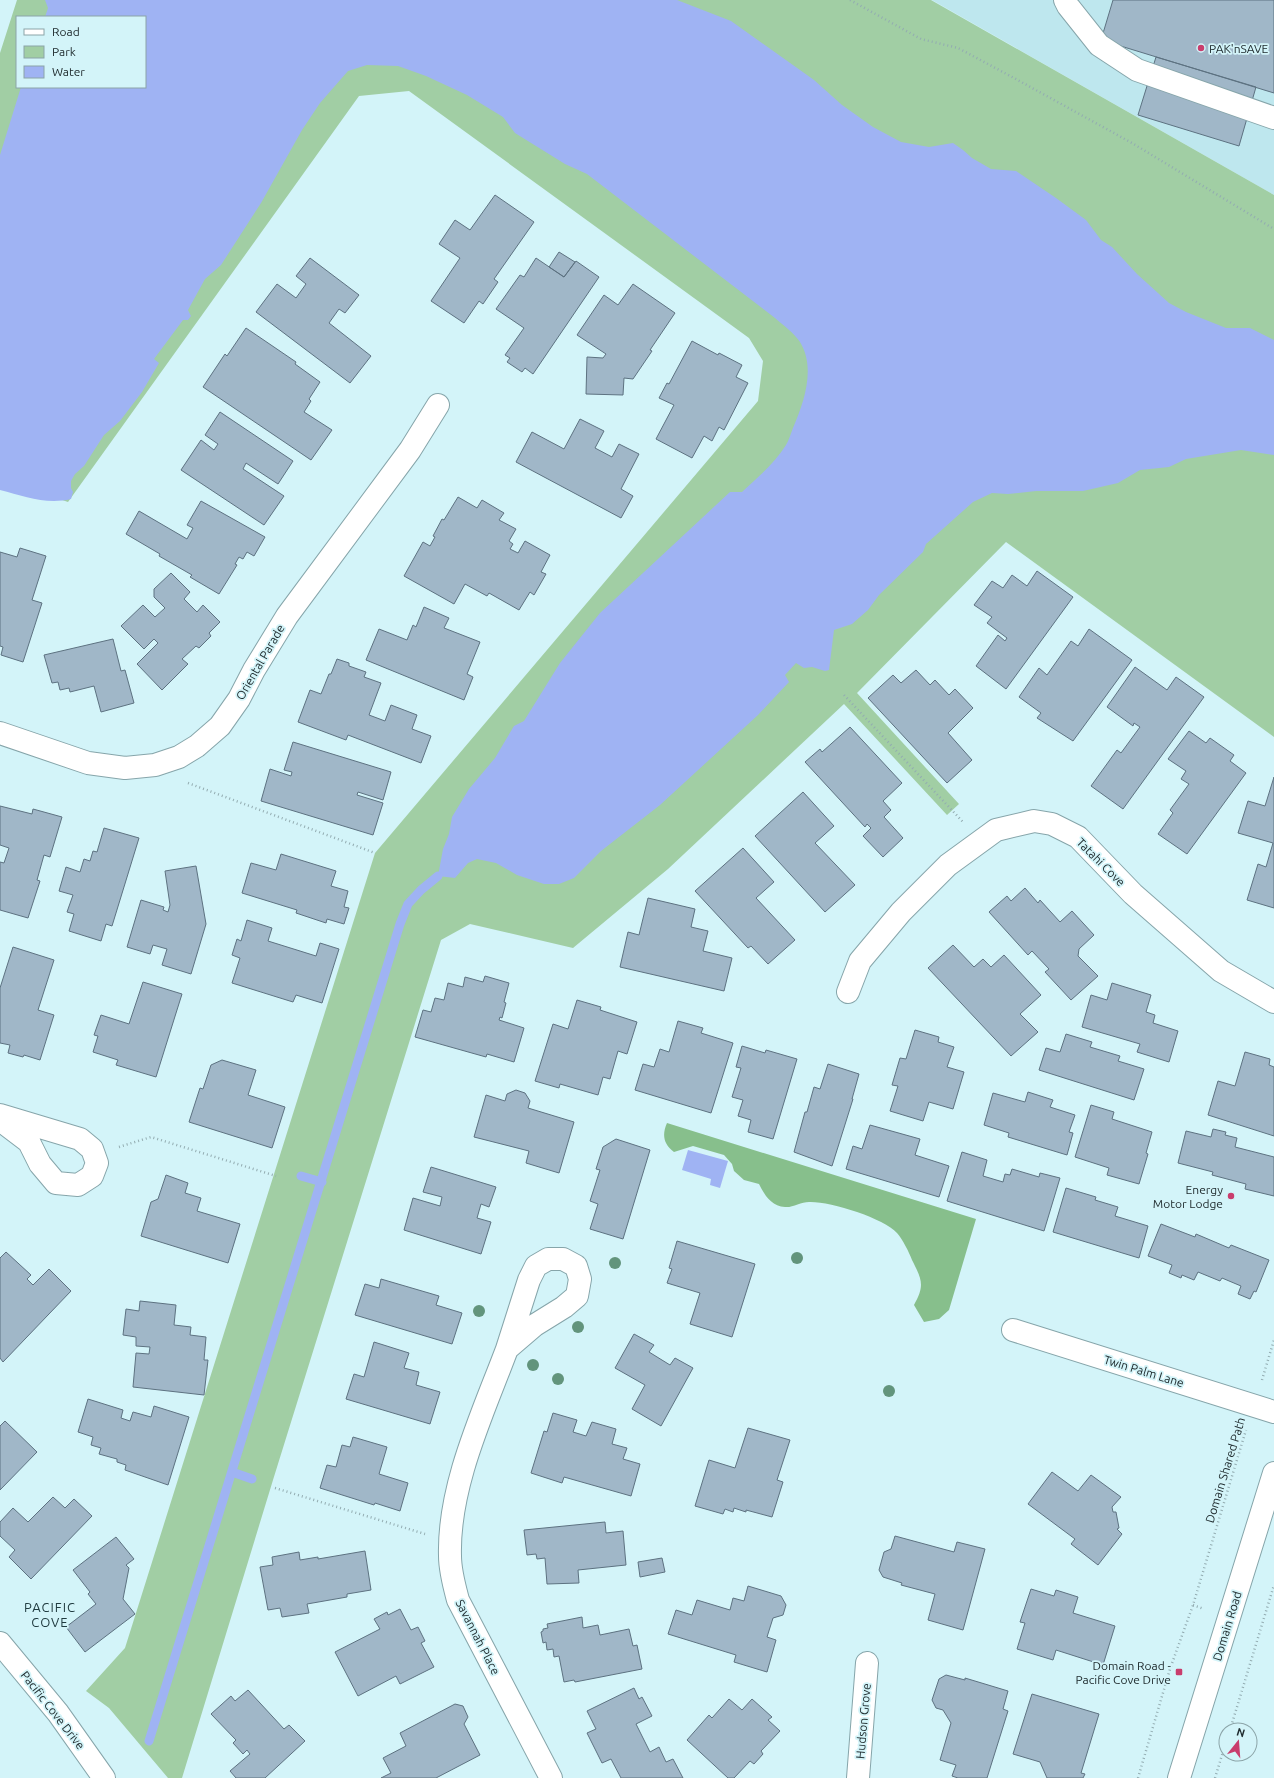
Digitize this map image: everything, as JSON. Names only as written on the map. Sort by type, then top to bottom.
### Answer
[{"type":"street","points":[[1065,0],[1068,6],[1099,45],[1137,70],[1274,118]]},
{"type":"street","name":"Oriental Parade","points":[[0,733],[88,763],[126,768],[155,765],[179,757],[197,746],[220,726],[239,699],[254,670],[287,616],[410,450],[438,405]]},
{"type":"street","name":"Tatahi Cove","points":[[848,992],[860,961],[901,912],[948,865],[996,830],[1034,821],[1052,824],[1078,837],[1133,894],[1221,971],[1274,1002]]},
{"type":"street","points":[[0,1114],[80,1140],[92,1149],[97,1163],[92,1176],[78,1185],[56,1183],[40,1164],[29,1142],[0,1120]]},
{"type":"street","name":"Twin Palm Lane","points":[[1013,1330],[1264,1409]]},
{"type":"street","name":"Savannah Place","points":[[506,1349],[464,1464],[454,1509],[450,1539],[452,1574],[458,1600],[551,1778]]},
{"type":"street","name":"Domain Road","points":[[1179,1778],[1274,1473]]},
{"type":"street","name":"Pacific Cove Drive","points":[[0,1643],[58,1713],[104,1778]]},
{"type":"street","name":"Hudson Grove","points":[[858,1778],[867,1663]]},
{"type":"path","points":[[850,0],[921,39],[958,48],[1014,78],[1132,143],[1274,229]]},
{"type":"path","points":[[844,695],[981,841]]},
{"type":"path","points":[[155,765],[162,773],[375,854]]},
{"type":"path","points":[[94,1155],[151,1138],[276,1176]]},
{"type":"path","name":"Domain Shared Path","points":[[1138,1778],[1170,1669],[1264,1409],[1274,1340]]},
{"type":"path","points":[[274,1488],[436,1537],[450,1539]]},
{"type":"path","points":[[1232,1722],[1274,1585]]},
{"type":"path","points":[[1193,1605],[1204,1609]]},
{"type":"path","points":[[1255,1625],[1262,1627]]},
{"type":"path","points":[[1215,1778],[1220,1762]]},
{"type":"shaded area","points":[[932,0],[1274,0],[1274,195]]},
{"type":"green space","points":[[17,0],[931,0],[1274,195],[1274,737],[1006,542],[857,693],[959,804],[947,815],[844,704],[668,869],[573,948],[470,924],[441,940],[182,1778],[168,1778],[109,1708],[86,1691],[125,1648],[375,853],[758,401],[763,361],[749,338],[409,91],[359,96],[68,502],[0,479],[0,53]]},
{"type":"green space","points":[[667,1123],[976,1219],[949,1310],[939,1319],[924,1322],[914,1305],[920,1292],[920,1278],[904,1243],[897,1233],[890,1227],[869,1216],[829,1204],[809,1202],[788,1207],[780,1206],[772,1202],[759,1184],[744,1180],[734,1171],[732,1164],[724,1155],[693,1146],[674,1152],[670,1149],[664,1139],[664,1131]]},
{"type":"water","points":[[45,0],[677,0],[731,21],[814,80],[842,105],[873,127],[901,142],[929,147],[953,143],[972,158],[991,169],[1016,171],[1086,220],[1101,240],[1112,247],[1137,274],[1169,303],[1186,312],[1226,328],[1250,328],[1274,340],[1274,455],[1241,450],[1186,459],[1169,467],[1140,470],[1118,483],[1083,491],[1036,491],[1008,494],[992,493],[973,502],[926,544],[923,552],[879,595],[868,610],[852,624],[834,630],[829,670],[825,671],[812,667],[804,668],[796,663],[785,675],[789,682],[758,715],[660,805],[601,851],[574,878],[559,884],[544,884],[517,875],[496,863],[477,859],[468,863],[455,878],[438,876],[443,849],[449,834],[452,817],[469,789],[495,758],[514,726],[524,721],[560,663],[600,613],[730,492],[742,492],[766,470],[782,452],[789,439],[801,407],[807,385],[808,374],[805,352],[798,339],[775,318],[587,174],[565,164],[515,133],[503,117],[467,95],[426,76],[398,66],[367,65],[348,71],[320,103],[302,130],[261,203],[221,265],[205,279],[188,310],[191,316],[188,320],[183,320],[154,359],[159,363],[142,392],[120,421],[104,435],[84,466],[75,474],[71,481],[71,488],[73,492],[71,499],[62,501],[44,500],[0,490],[0,155],[21,88],[146,88],[146,16],[45,16],[48,8]]},
{"type":"water","points":[[688,1150],[728,1161],[720,1188],[710,1185],[711,1179],[682,1170]]},
{"type":"building","name":"PAK'nSAVE","points":[[1113,0],[1274,0],[1274,93],[1101,40]]},
{"type":"building","points":[[1156,57],[1256,87],[1239,146],[1138,115]]},
{"type":"building","points":[[495,195],[534,222],[494,279],[498,282],[483,304],[479,301],[464,323],[431,301],[460,258],[439,244],[455,220],[470,230]]},
{"type":"building","points":[[559,252],[575,262],[564,277],[549,267]]},
{"type":"building","points":[[310,258],[359,295],[345,313],[339,309],[329,323],[371,356],[350,383],[256,312],[277,284],[296,298],[306,284],[296,276]]},
{"type":"building","points":[[536,258],[564,277],[576,261],[599,277],[533,374],[525,368],[522,372],[507,362],[510,358],[505,355],[524,328],[496,309],[520,275],[524,277]]},
{"type":"building","points":[[633,284],[675,313],[650,350],[652,351],[633,379],[624,378],[623,395],[586,394],[587,357],[603,358],[606,354],[577,335],[604,295],[618,305]]},
{"type":"building","points":[[246,328],[296,362],[295,364],[320,382],[309,399],[311,401],[304,412],[332,430],[311,460],[203,387],[225,354],[227,356]]},
{"type":"building","points":[[692,341],[718,355],[719,353],[742,365],[736,377],[748,383],[724,430],[719,427],[712,441],[704,436],[692,458],[656,439],[674,405],[659,398],[667,383],[669,384]]},
{"type":"building","points":[[220,412],[293,461],[278,484],[246,463],[243,469],[284,496],[264,525],[181,470],[201,440],[214,450],[218,444],[205,435]]},
{"type":"building","points":[[580,419],[604,431],[595,448],[612,457],[619,444],[639,454],[621,489],[633,496],[621,518],[516,462],[532,432],[564,449]]},
{"type":"building","points":[[458,497],[477,508],[482,500],[504,513],[499,520],[516,529],[509,541],[513,544],[510,549],[518,553],[525,541],[550,555],[541,572],[546,574],[534,595],[530,592],[519,610],[489,593],[487,596],[465,584],[454,604],[404,576],[423,542],[430,546],[435,537],[433,536],[442,519],[444,520]]},
{"type":"building","points":[[201,501],[265,537],[254,556],[247,552],[243,559],[239,557],[235,564],[237,565],[219,594],[190,577],[192,575],[159,556],[160,554],[126,534],[139,511],[187,539],[193,528],[187,525]]},
{"type":"building","points":[[20,548],[46,556],[32,600],[42,603],[23,662],[1,655],[3,647],[0,646],[0,552],[17,557]]},
{"type":"building","points":[[1037,571],[1073,597],[1006,689],[976,666],[998,635],[1005,641],[1007,638],[987,623],[992,617],[974,605],[992,581],[1003,588],[1012,575],[1027,586]]},
{"type":"building","points":[[171,573],[190,592],[184,599],[197,612],[203,605],[220,622],[209,633],[211,636],[199,648],[196,646],[182,659],[188,664],[162,690],[137,664],[158,643],[154,639],[144,649],[121,626],[143,605],[155,617],[165,608],[154,597],[154,589]]},
{"type":"building","points":[[424,607],[449,618],[444,628],[480,642],[467,674],[473,677],[464,700],[366,660],[379,629],[407,640],[413,625],[416,627]]},
{"type":"building","points":[[1089,629],[1132,660],[1073,741],[1037,718],[1041,713],[1019,697],[1039,668],[1047,675],[1071,641],[1078,646]]},
{"type":"building","points":[[113,639],[121,671],[125,670],[134,703],[101,712],[94,686],[70,692],[69,688],[60,690],[58,682],[52,683],[44,655]]},
{"type":"building","points":[[337,659],[349,663],[349,666],[366,672],[364,677],[381,683],[369,715],[385,721],[391,705],[417,715],[412,729],[431,736],[421,763],[348,735],[346,740],[298,722],[310,690],[321,694]]},
{"type":"building","points":[[1135,667],[1167,690],[1176,677],[1204,697],[1123,809],[1091,786],[1117,750],[1121,753],[1140,727],[1134,723],[1133,726],[1107,707]]},
{"type":"building","points":[[916,670],[930,685],[935,680],[949,695],[955,689],[973,708],[948,733],[972,760],[947,783],[868,698],[893,675],[901,683]]},
{"type":"building","points":[[850,727],[902,783],[883,801],[891,810],[884,817],[903,838],[883,857],[863,836],[871,828],[867,824],[865,827],[805,762],[820,749],[822,752]]},
{"type":"building","points":[[1189,731],[1206,743],[1210,738],[1234,755],[1230,761],[1246,773],[1187,854],[1158,834],[1173,813],[1170,810],[1189,784],[1181,779],[1186,771],[1168,759]]},
{"type":"building","points":[[293,742],[391,772],[383,800],[358,792],[357,795],[383,803],[373,835],[261,801],[270,769],[291,776],[292,772],[284,770]]},
{"type":"building","points":[[1274,777],[1274,908],[1247,900],[1258,864],[1266,867],[1273,843],[1238,833],[1248,801],[1265,806]]},
{"type":"building","points":[[803,792],[834,826],[815,843],[855,885],[825,912],[755,836]]},
{"type":"building","points":[[0,806],[32,814],[33,809],[62,817],[50,857],[44,855],[37,880],[40,881],[28,918],[0,910],[0,862],[4,863],[9,848],[0,845]]},
{"type":"building","points":[[104,828],[139,838],[112,926],[106,924],[101,941],[69,931],[74,914],[67,912],[73,895],[59,891],[66,867],[80,872],[84,859],[90,861],[93,851],[97,852]]},
{"type":"building","points":[[743,848],[774,882],[756,898],[795,940],[768,964],[751,946],[748,948],[695,891]]},
{"type":"building","points":[[281,854],[336,871],[331,886],[348,891],[344,907],[349,908],[344,924],[327,919],[326,923],[296,913],[297,910],[242,893],[251,863],[276,870]]},
{"type":"building","points":[[196,866],[206,924],[191,974],[162,965],[167,949],[153,945],[150,954],[127,947],[141,900],[164,907],[163,910],[168,912],[170,905],[165,871]]},
{"type":"building","points":[[1025,888],[1038,903],[1040,900],[1060,922],[1072,911],[1094,935],[1079,949],[1078,956],[1098,976],[1071,1000],[1045,972],[1049,969],[1032,951],[1028,955],[989,912],[1007,896],[1011,901]]},
{"type":"building","points":[[648,898],[695,909],[691,927],[708,931],[703,951],[732,958],[724,991],[620,967],[628,932],[639,935]]},
{"type":"building","points":[[247,920],[272,928],[268,941],[316,956],[320,943],[339,949],[322,1003],[296,995],[293,1002],[232,983],[240,958],[232,955],[237,939],[241,941]]},
{"type":"building","points":[[953,945],[974,967],[983,959],[991,967],[1004,955],[1041,995],[1020,1014],[1038,1032],[1011,1056],[928,968]]},
{"type":"building","points":[[13,947],[54,960],[38,1010],[54,1015],[40,1060],[24,1055],[23,1057],[8,1053],[10,1045],[0,1043],[0,988]]},
{"type":"building","points":[[485,976],[509,983],[502,1018],[500,1017],[499,1020],[524,1028],[514,1062],[487,1054],[486,1057],[415,1037],[423,1010],[431,1012],[435,998],[444,1000],[448,983],[463,987],[465,977],[483,982]]},
{"type":"building","points":[[143,982],[182,994],[156,1077],[116,1065],[118,1060],[93,1052],[98,1036],[94,1035],[101,1015],[129,1024]]},
{"type":"building","points":[[1112,983],[1151,995],[1146,1012],[1155,1015],[1153,1023],[1178,1031],[1169,1062],[1137,1052],[1140,1044],[1082,1027],[1091,995],[1107,1000]]},
{"type":"building","points":[[577,1000],[601,1007],[600,1010],[637,1022],[627,1054],[618,1051],[610,1079],[603,1077],[598,1095],[560,1084],[559,1088],[535,1081],[553,1024],[568,1029]]},
{"type":"building","points":[[678,1021],[703,1028],[701,1033],[733,1043],[711,1113],[635,1090],[643,1064],[654,1067],[660,1049],[669,1052]]},
{"type":"building","points":[[915,1030],[939,1037],[938,1042],[954,1047],[947,1067],[964,1072],[953,1109],[929,1102],[923,1121],[890,1111],[898,1086],[892,1085],[900,1058],[906,1059]]},
{"type":"building","points":[[1066,1034],[1092,1042],[1090,1047],[1120,1056],[1118,1061],[1144,1069],[1134,1100],[1039,1070],[1046,1048],[1060,1052]]},
{"type":"building","points":[[742,1046],[765,1053],[766,1050],[797,1059],[773,1139],[748,1132],[751,1120],[738,1116],[743,1100],[732,1097],[741,1068],[736,1067]]},
{"type":"building","points":[[1245,1052],[1270,1059],[1269,1065],[1274,1067],[1274,1136],[1208,1115],[1218,1081],[1235,1086]]},
{"type":"building","points":[[222,1060],[256,1070],[248,1095],[285,1107],[272,1148],[189,1122],[200,1088],[203,1089],[211,1065]]},
{"type":"building","points":[[828,1064],[859,1074],[853,1099],[832,1166],[794,1152],[805,1112],[807,1112],[814,1087],[820,1089]]},
{"type":"building","points":[[516,1090],[525,1093],[530,1101],[528,1108],[574,1122],[559,1173],[526,1163],[529,1151],[474,1137],[486,1095],[505,1101],[507,1094]]},
{"type":"building","points":[[1028,1092],[1053,1100],[1050,1107],[1075,1115],[1069,1132],[1073,1133],[1067,1155],[1008,1137],[1009,1133],[984,1125],[993,1093],[1025,1102]]},
{"type":"building","points":[[1091,1105],[1114,1112],[1112,1119],[1152,1132],[1146,1153],[1148,1154],[1139,1184],[1107,1175],[1109,1168],[1075,1157]]},
{"type":"building","points":[[870,1125],[920,1139],[915,1155],[949,1166],[939,1197],[846,1169],[853,1146],[862,1149]]},
{"type":"building","points":[[1213,1129],[1226,1132],[1225,1135],[1237,1138],[1235,1147],[1274,1157],[1274,1196],[1245,1189],[1246,1184],[1212,1175],[1213,1172],[1178,1163],[1186,1131],[1211,1137]]},
{"type":"building","points":[[616,1139],[650,1150],[623,1239],[590,1229],[598,1204],[590,1201],[600,1170],[596,1169],[603,1147]]},
{"type":"building","points":[[962,1152],[987,1160],[983,1176],[1003,1182],[1005,1174],[1010,1175],[1012,1169],[1039,1177],[1040,1173],[1060,1178],[1044,1231],[947,1201]]},
{"type":"building","points":[[431,1167],[496,1187],[489,1207],[481,1204],[477,1218],[491,1222],[481,1254],[404,1230],[413,1198],[440,1206],[442,1197],[423,1192]]},
{"type":"building","points":[[166,1175],[188,1183],[185,1193],[201,1198],[197,1211],[240,1224],[228,1263],[141,1236],[151,1202],[158,1199]]},
{"type":"building","points":[[1066,1188],[1096,1197],[1095,1200],[1118,1207],[1115,1216],[1148,1226],[1139,1258],[1053,1232]]},
{"type":"building","points":[[1161,1224],[1195,1237],[1196,1234],[1229,1248],[1231,1245],[1269,1260],[1256,1292],[1254,1291],[1250,1299],[1238,1294],[1241,1286],[1222,1278],[1220,1281],[1198,1272],[1194,1280],[1182,1275],[1181,1278],[1169,1273],[1172,1265],[1148,1256]]},
{"type":"building","points":[[677,1241],[755,1264],[732,1337],[690,1324],[700,1293],[667,1283],[672,1269],[669,1268]]},
{"type":"building","points":[[6,1252],[31,1275],[27,1279],[33,1285],[49,1269],[71,1291],[3,1362],[0,1358],[0,1258]]},
{"type":"building","points":[[381,1279],[439,1296],[436,1305],[462,1313],[452,1344],[355,1315],[365,1284],[379,1288]]},
{"type":"building","points":[[140,1301],[176,1305],[174,1325],[191,1327],[190,1335],[206,1337],[204,1360],[208,1360],[204,1395],[133,1387],[136,1353],[149,1354],[150,1347],[136,1346],[136,1337],[123,1335],[126,1309],[139,1311]]},
{"type":"building","points":[[634,1334],[654,1345],[649,1352],[670,1365],[675,1358],[693,1368],[661,1426],[632,1409],[645,1385],[615,1368]]},
{"type":"building","points":[[374,1342],[409,1353],[404,1368],[419,1372],[416,1385],[440,1392],[430,1424],[346,1399],[354,1374],[364,1377]]},
{"type":"building","points":[[88,1399],[123,1410],[121,1418],[130,1421],[133,1412],[151,1417],[154,1406],[189,1417],[168,1485],[125,1470],[126,1465],[117,1462],[117,1459],[99,1454],[101,1448],[91,1445],[93,1437],[78,1432]]},
{"type":"building","points":[[553,1413],[577,1420],[573,1432],[586,1436],[592,1422],[616,1429],[612,1444],[627,1448],[623,1459],[640,1464],[631,1496],[564,1477],[562,1483],[531,1473],[544,1431],[547,1432]]},
{"type":"building","points":[[5,1421],[37,1452],[0,1490],[0,1426]]},
{"type":"building","points":[[748,1428],[790,1440],[777,1480],[783,1482],[772,1517],[734,1508],[733,1512],[725,1509],[723,1514],[695,1506],[709,1460],[735,1468]]},
{"type":"building","points":[[353,1437],[387,1447],[379,1474],[408,1483],[400,1511],[375,1503],[374,1505],[320,1488],[327,1465],[336,1467],[342,1445],[350,1447]]},
{"type":"building","points":[[1052,1472],[1078,1491],[1091,1475],[1121,1497],[1112,1507],[1113,1512],[1116,1512],[1119,1528],[1117,1529],[1122,1534],[1098,1565],[1071,1544],[1075,1539],[1028,1504]]},
{"type":"building","points":[[53,1497],[65,1508],[74,1499],[92,1516],[31,1579],[9,1557],[15,1550],[0,1536],[0,1522],[13,1508],[28,1522]]},
{"type":"building","points":[[605,1522],[606,1533],[623,1531],[626,1565],[578,1570],[579,1583],[547,1584],[545,1558],[537,1559],[536,1554],[527,1555],[524,1530]]},
{"type":"building","points":[[895,1536],[954,1552],[957,1542],[985,1549],[963,1630],[928,1620],[935,1594],[901,1585],[902,1583],[883,1577],[879,1570],[884,1552],[891,1549]]},
{"type":"building","points":[[116,1537],[134,1559],[126,1565],[129,1568],[123,1599],[135,1614],[85,1652],[66,1627],[96,1604],[88,1594],[90,1592],[73,1570]]},
{"type":"building","points":[[365,1551],[371,1590],[347,1594],[347,1597],[307,1604],[309,1613],[282,1617],[280,1608],[268,1610],[260,1567],[273,1565],[272,1557],[299,1552],[300,1560],[318,1557],[318,1559]]},
{"type":"building","points":[[662,1558],[665,1572],[640,1577],[638,1562]]},
{"type":"building","points":[[748,1586],[781,1596],[786,1605],[783,1615],[773,1618],[767,1637],[776,1640],[767,1672],[734,1662],[736,1655],[668,1634],[676,1610],[692,1615],[697,1600],[730,1610],[733,1598],[744,1601]]},
{"type":"building","points":[[1031,1589],[1054,1596],[1056,1590],[1078,1597],[1073,1613],[1115,1626],[1103,1665],[1056,1650],[1053,1660],[1017,1649],[1025,1623],[1020,1622]]},
{"type":"building","points":[[400,1609],[411,1630],[418,1627],[425,1641],[421,1643],[434,1667],[400,1684],[396,1676],[358,1696],[335,1652],[380,1629],[374,1619],[387,1612],[388,1615]]},
{"type":"building","points":[[582,1617],[583,1628],[598,1625],[600,1635],[629,1629],[633,1646],[637,1645],[642,1669],[575,1682],[574,1680],[564,1682],[559,1656],[554,1657],[553,1649],[547,1650],[546,1642],[543,1643],[541,1632],[543,1629],[548,1628],[547,1624]]},
{"type":"building","points":[[946,1675],[965,1680],[965,1678],[1008,1691],[1003,1709],[1008,1711],[987,1778],[958,1778],[952,1776],[956,1765],[940,1760],[951,1723],[943,1710],[936,1708],[932,1700],[939,1679]]},
{"type":"building","points":[[634,1688],[639,1699],[642,1697],[652,1716],[636,1724],[650,1752],[659,1747],[666,1762],[673,1759],[683,1778],[621,1778],[611,1759],[602,1763],[587,1733],[596,1729],[587,1711]]},
{"type":"building","points":[[248,1690],[284,1729],[289,1725],[305,1741],[265,1778],[236,1778],[230,1771],[250,1754],[247,1750],[243,1754],[233,1743],[236,1740],[211,1714],[231,1696],[235,1701]]},
{"type":"building","points":[[1032,1694],[1099,1714],[1081,1773],[1085,1774],[1083,1778],[1047,1778],[1040,1762],[1013,1754]]},
{"type":"building","points":[[729,1699],[742,1710],[752,1699],[772,1717],[768,1720],[780,1731],[761,1751],[763,1754],[754,1764],[750,1761],[734,1778],[728,1778],[687,1740],[709,1715],[712,1718]]},
{"type":"building","points":[[455,1704],[463,1706],[468,1717],[464,1724],[480,1755],[436,1778],[381,1778],[391,1773],[383,1758],[406,1746],[400,1733]]},
{"type":"waterway","points":[[149,1741],[400,924],[408,904],[421,890],[438,876]]},
{"type":"waterway","points":[[301,1176],[322,1182]]},
{"type":"waterway","points":[[232,1472],[252,1479]]},
{"type":"place","name":"PAK'nSAVE","points":[[1201,48]]},
{"type":"place","name":"Energy Motor Lodge","points":[[1231,1196]]},
{"type":"place","name":"Domain Road - Pacific Cove Drive","points":[[1179,1672]]},
{"type":"district","name":"PACIFIC COVE","points":[[50,1614]]}]
